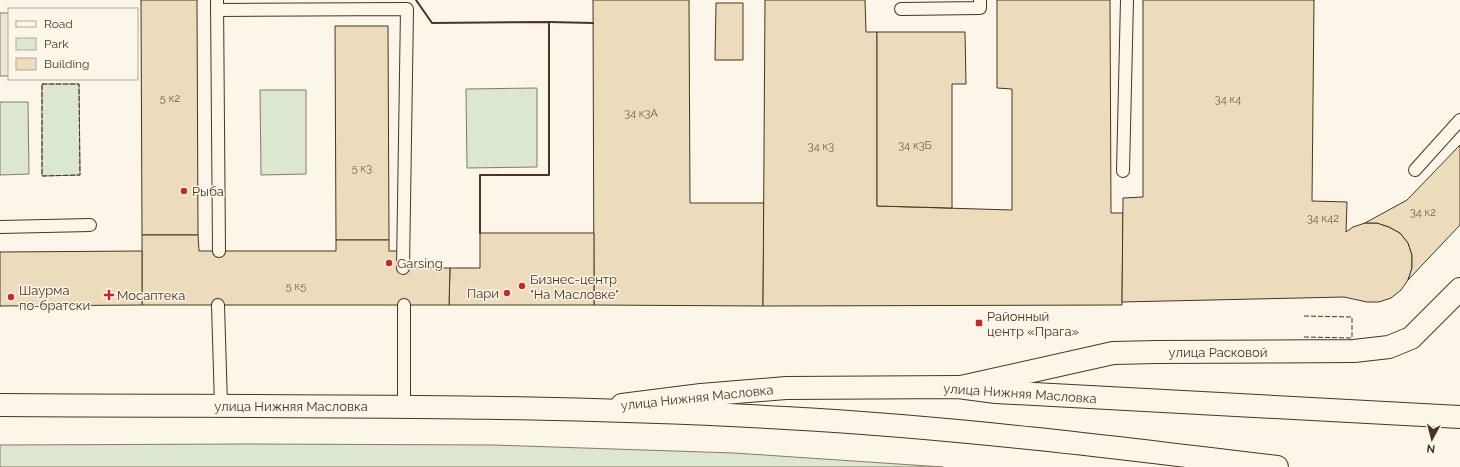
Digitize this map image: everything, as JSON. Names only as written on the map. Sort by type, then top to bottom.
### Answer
[{"type":"street","name":"улица Расковой","points":[[958,388],[1113,353],[1354,351],[1389,347],[1411,338],[1460,289]]},
{"type":"street","name":"улица Нижняя Масловка","points":[[581,410],[701,395],[786,388],[958,388],[996,392],[1460,417]]},
{"type":"street","name":"улица Нижняя Масловка","points":[[0,405],[404,407],[581,410],[784,418],[933,428],[1095,445],[1278,467]]},
{"type":"lane","points":[[901,9],[980,8],[980,0]]},
{"type":"lane","points":[[1123,171],[1127,0]]},
{"type":"lane","points":[[219,251],[217,5],[407,8],[403,268]]},
{"type":"lane","points":[[1415,170],[1460,120]]},
{"type":"lane","points":[[0,227],[90,225]]},
{"type":"lane","points":[[218,305],[221,405]]},
{"type":"lane","points":[[404,305],[404,407]]},
{"type":"green space","points":[[42,84],[79,84],[80,175],[42,176]]},
{"type":"green space","points":[[537,88],[537,167],[467,168],[466,89]]},
{"type":"green space","points":[[260,90],[306,90],[306,174],[261,175]]},
{"type":"green space","points":[[0,102],[28,102],[29,174],[0,175]]},
{"type":"green space","points":[[0,445],[493,445],[734,453],[943,467],[0,467]]},
{"type":"shaded area","points":[[0,13],[8,13],[8,76],[0,76]]},
{"type":"building","points":[[141,0],[197,0],[198,235],[142,235]]},
{"type":"building","points":[[593,0],[689,0],[690,203],[764,203],[763,306],[594,305]]},
{"type":"building","points":[[765,0],[865,0],[866,32],[877,32],[877,206],[1012,210],[1012,89],[997,88],[997,0],[1110,0],[1111,213],[1123,213],[1122,305],[763,306]]},
{"type":"building","points":[[1143,0],[1314,0],[1312,201],[1347,202],[1346,232],[1353,227],[1365,223],[1377,223],[1400,233],[1408,243],[1412,255],[1412,268],[1408,280],[1401,290],[1391,298],[1379,302],[1367,302],[1344,297],[1122,302],[1123,198],[1143,197]]},
{"type":"building","points":[[716,3],[743,3],[743,60],[715,60]]},
{"type":"building","points":[[335,26],[388,26],[389,240],[336,240]]},
{"type":"building","points":[[877,32],[965,32],[966,84],[952,84],[952,208],[877,206]]},
{"type":"building","points":[[1460,145],[1460,225],[1408,280],[1412,268],[1412,255],[1408,243],[1400,233],[1389,227],[1377,223],[1365,223],[1407,200]]},
{"type":"building","name":"Бизнес-центр \"На Масловке\"","points":[[480,233],[594,233],[594,305],[449,305],[450,268],[480,268]]},
{"type":"building","points":[[142,235],[198,235],[199,251],[336,251],[336,240],[389,240],[389,251],[398,251],[403,268],[450,268],[449,305],[142,305]]},
{"type":"building","points":[[142,251],[142,305],[0,306],[0,252]]},
{"type":"fence","points":[[42,84],[79,84],[80,175],[42,176],[42,84]]},
{"type":"fence","points":[[1304,316],[1352,317],[1352,338],[1304,337]]},
{"type":"wall","points":[[416,0],[432,23],[549,22],[549,175],[480,175],[480,233]]},
{"type":"wall","points":[[549,22],[593,23]]},
{"type":"place","name":"Рыба","points":[[184,191]]},
{"type":"place","name":"Garsing","points":[[389,263]]},
{"type":"place","name":"Бизнес-центр \"На Масловке\"","points":[[522,286]]},
{"type":"place","name":"Пари","points":[[507,293]]},
{"type":"place","name":"Мосаптека","points":[[109,295]]},
{"type":"place","name":"Шаурма по-братски","points":[[11,297]]},
{"type":"place","name":"Районный центр «Прага»","points":[[979,323]]}]
